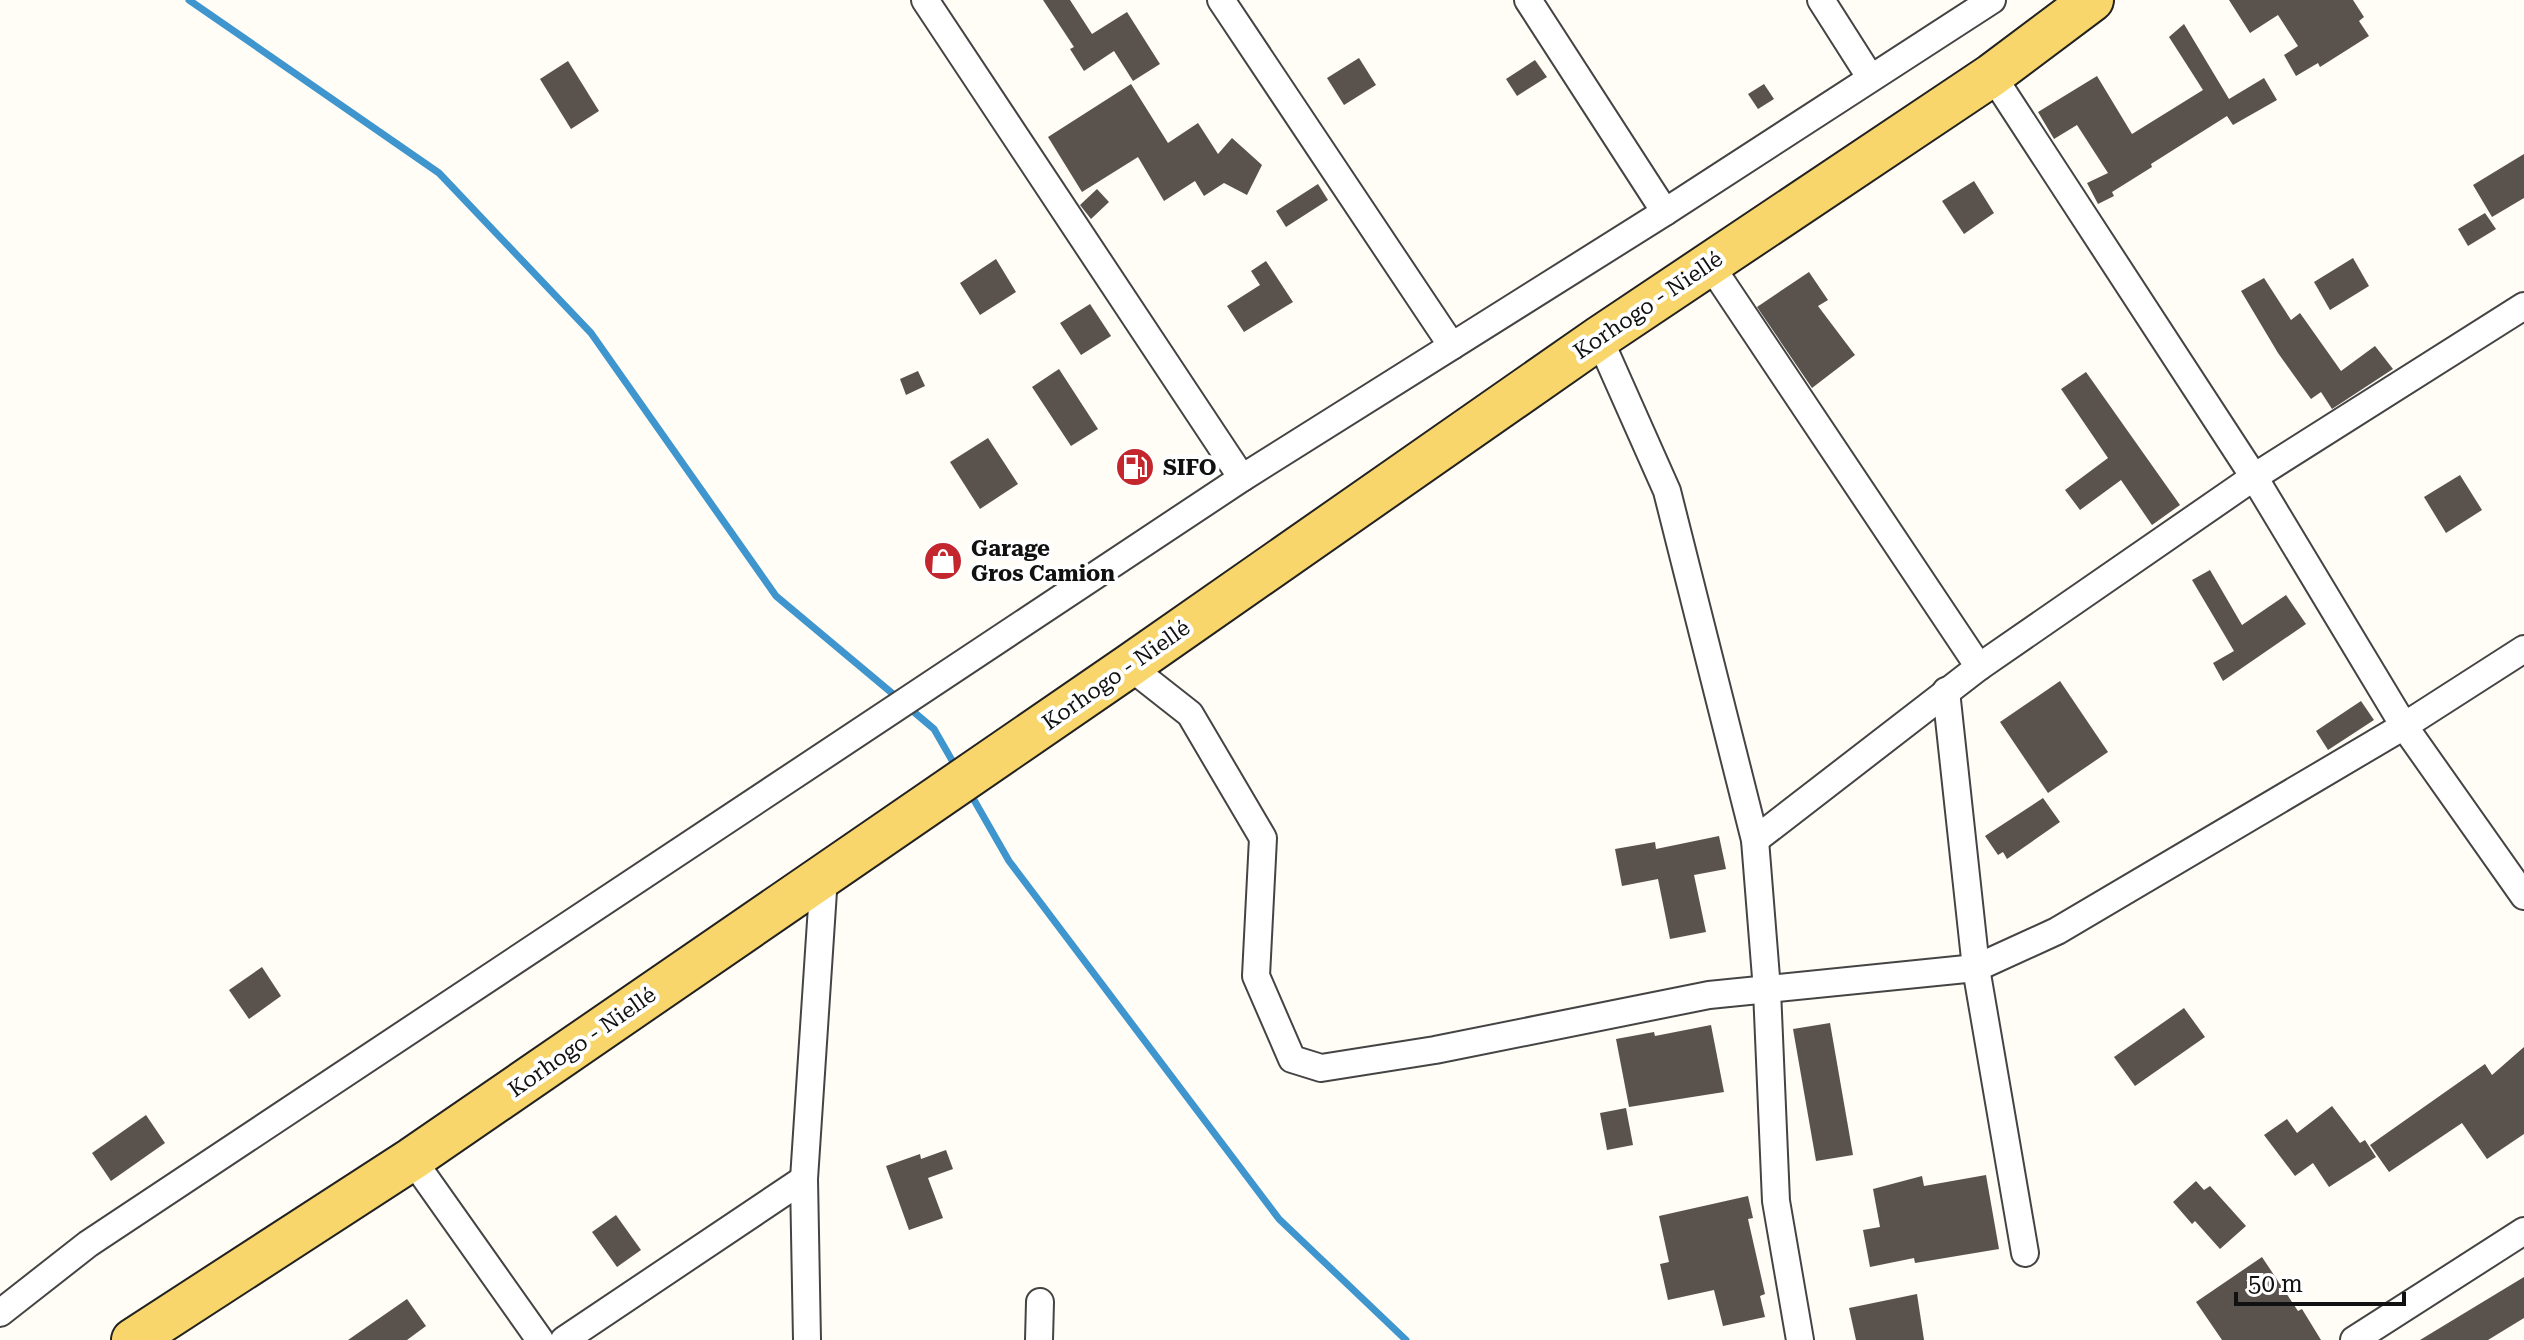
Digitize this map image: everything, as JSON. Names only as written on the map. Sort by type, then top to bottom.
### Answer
[{"type":"main road","name":"Korhogo - Niellé","points":[[133,1340],[412,1159],[1129,666],[1599,338],[1992,75],[2092,0]]},
{"type":"street","points":[[1221,0],[1452,346]]},
{"type":"street","points":[[1528,0],[1665,212]]},
{"type":"street","points":[[1821,0],[1870,77]]},
{"type":"street","points":[[0,1313],[88,1244],[1242,478],[1665,212],[1992,0]]},
{"type":"street","points":[[933,3],[1242,478]]},
{"type":"street","points":[[1992,75],[2254,477],[2404,726],[2524,896]]},
{"type":"street","points":[[1709,263],[1979,667]]},
{"type":"street","points":[[1755,840],[1979,667],[2254,477],[2524,306]]},
{"type":"street","points":[[1599,338],[1667,491],[1755,840],[1767,990],[1776,1201],[1800,1340]]},
{"type":"street","points":[[1129,666],[1190,714],[1263,838],[1256,976],[1292,1059],[1321,1068],[1435,1050],[1709,995],[1976,968],[2057,931],[2404,726],[2524,649]]},
{"type":"street","points":[[1946,691],[1976,968],[2025,1253]]},
{"type":"street","points":[[807,1340],[804,1179],[824,876]]},
{"type":"street","points":[[412,1159],[540,1340]]},
{"type":"street","points":[[564,1340],[804,1179]]},
{"type":"street","points":[[2354,1340],[2524,1231]]},
{"type":"street","points":[[1039,1340],[1040,1302]]},
{"type":"building","points":[[1043,0],[1070,0],[1092,34],[1127,12],[1160,64],[1133,81],[1114,51],[1084,71],[1070,49],[1074,47]]},
{"type":"building","points":[[2229,0],[2353,0],[2364,17],[2359,21],[2369,36],[2320,67],[2318,63],[2296,76],[2284,55],[2298,46],[2278,15],[2250,33]]},
{"type":"building","points":[[2184,24],[2229,99],[2264,78],[2277,100],[2233,125],[2227,116],[2151,164],[2152,167],[2112,192],[2114,196],[2098,204],[2087,183],[2108,173],[2077,125],[2054,139],[2038,112],[2097,76],[2132,134],[2203,90],[2169,37]]},
{"type":"building","points":[[1359,58],[1376,85],[1344,105],[1327,78]]},
{"type":"building","points":[[1535,60],[1547,77],[1517,96],[1506,79]]},
{"type":"building","points":[[568,61],[599,111],[571,129],[540,79]]},
{"type":"building","points":[[1131,84],[1168,143],[1198,123],[1218,154],[1232,138],[1262,165],[1247,195],[1224,183],[1204,196],[1195,181],[1164,201],[1138,157],[1082,192],[1048,137]]},
{"type":"building","points":[[1764,84],[1774,99],[1758,109],[1748,94]]},
{"type":"building","points":[[2524,154],[2524,198],[2492,217],[2473,185]]},
{"type":"building","points":[[1974,181],[1994,213],[1964,234],[1942,201]]},
{"type":"building","points":[[1318,184],[1328,200],[1286,227],[1276,211]]},
{"type":"building","points":[[1097,189],[1109,202],[1091,219],[1080,205]]},
{"type":"building","points":[[2485,213],[2496,229],[2468,246],[2458,229]]},
{"type":"building","points":[[2353,258],[2369,286],[2330,310],[2314,282]]},
{"type":"building","points":[[996,259],[1016,292],[980,315],[960,283]]},
{"type":"building","points":[[1266,261],[1293,302],[1244,332],[1227,306],[1260,285],[1251,271]]},
{"type":"building","points":[[1809,272],[1828,300],[1818,306],[1855,355],[1812,388],[1757,307]]},
{"type":"building","points":[[2264,278],[2291,320],[2300,313],[2341,371],[2375,346],[2393,369],[2332,409],[2321,392],[2311,399],[2278,353],[2241,291]]},
{"type":"building","points":[[1090,304],[1111,336],[1081,355],[1060,323]]},
{"type":"building","points":[[1059,369],[1098,429],[1071,446],[1032,387]]},
{"type":"building","points":[[918,371],[925,386],[906,395],[900,379]]},
{"type":"building","points":[[2086,372],[2180,505],[2152,525],[2121,480],[2080,510],[2065,490],[2108,458],[2061,389]]},
{"type":"building","points":[[988,438],[1018,484],[980,509],[950,462]]},
{"type":"building","points":[[2460,475],[2482,510],[2446,533],[2424,497]]},
{"type":"building","points":[[2210,570],[2242,625],[2286,595],[2306,624],[2223,681],[2213,663],[2234,651],[2192,580]]},
{"type":"building","points":[[2060,681],[2108,752],[2048,793],[2000,722]]},
{"type":"building","points":[[2361,701],[2374,720],[2328,750],[2316,731]]},
{"type":"building","points":[[2043,798],[2060,822],[2007,859],[2003,852],[1998,855],[1985,836]]},
{"type":"building","points":[[1719,836],[1726,869],[1694,875],[1706,932],[1670,939],[1658,879],[1622,886],[1615,849],[1655,842],[1656,849]]},
{"type":"building","points":[[262,967],[281,996],[249,1019],[229,990]]},
{"type":"building","points":[[2184,1008],[2205,1037],[2135,1086],[2114,1057]]},
{"type":"building","points":[[1830,1023],[1853,1155],[1816,1161],[1793,1029]]},
{"type":"building","points":[[1711,1025],[1724,1092],[1629,1107],[1616,1039],[1654,1032],[1655,1036]]},
{"type":"building","points":[[2524,1047],[2524,1134],[2487,1159],[2462,1123],[2389,1172],[2370,1145],[2485,1064],[2492,1075]]},
{"type":"building","points":[[2332,1106],[2360,1143],[2365,1140],[2376,1157],[2329,1187],[2313,1163],[2295,1176],[2264,1135],[2287,1119],[2297,1133]]},
{"type":"building","points":[[1626,1108],[1633,1145],[1607,1150],[1600,1113]]},
{"type":"building","points":[[146,1115],[165,1143],[111,1181],[92,1153]]},
{"type":"building","points":[[946,1150],[953,1169],[928,1178],[943,1218],[909,1230],[886,1166],[920,1154],[921,1159]]},
{"type":"building","points":[[1986,1175],[1999,1249],[1915,1263],[1914,1258],[1870,1267],[1863,1230],[1880,1227],[1873,1189],[1922,1176],[1924,1186]]},
{"type":"building","points":[[2196,1181],[2204,1190],[2210,1186],[2246,1226],[2220,1249],[2173,1202]]},
{"type":"building","points":[[1748,1196],[1753,1218],[1748,1219],[1765,1294],[1760,1296],[1765,1317],[1723,1326],[1714,1290],[1668,1300],[1660,1264],[1669,1262],[1659,1216]]},
{"type":"building","points":[[616,1215],[641,1250],[617,1267],[592,1232]]},
{"type":"building","points":[[2262,1257],[2298,1311],[2302,1309],[2321,1340],[2222,1340],[2196,1302]]},
{"type":"building","points":[[2524,1277],[2524,1318],[2488,1340],[2420,1340]]},
{"type":"building","points":[[1917,1294],[1924,1340],[1856,1340],[1849,1308]]},
{"type":"building","points":[[407,1299],[426,1326],[407,1340],[348,1340]]},
{"type":"waterway","points":[[189,0],[439,173],[591,333],[776,596],[899,699]]},
{"type":"waterway","points":[[908,707],[934,729],[957,769]]},
{"type":"waterway","points":[[970,793],[1009,861],[1279,1219],[1406,1340]]},
{"type":"place","name":"SIFO","points":[[1135,467]]},
{"type":"place","name":"Garage Gros Camion","points":[[943,561]]}]
